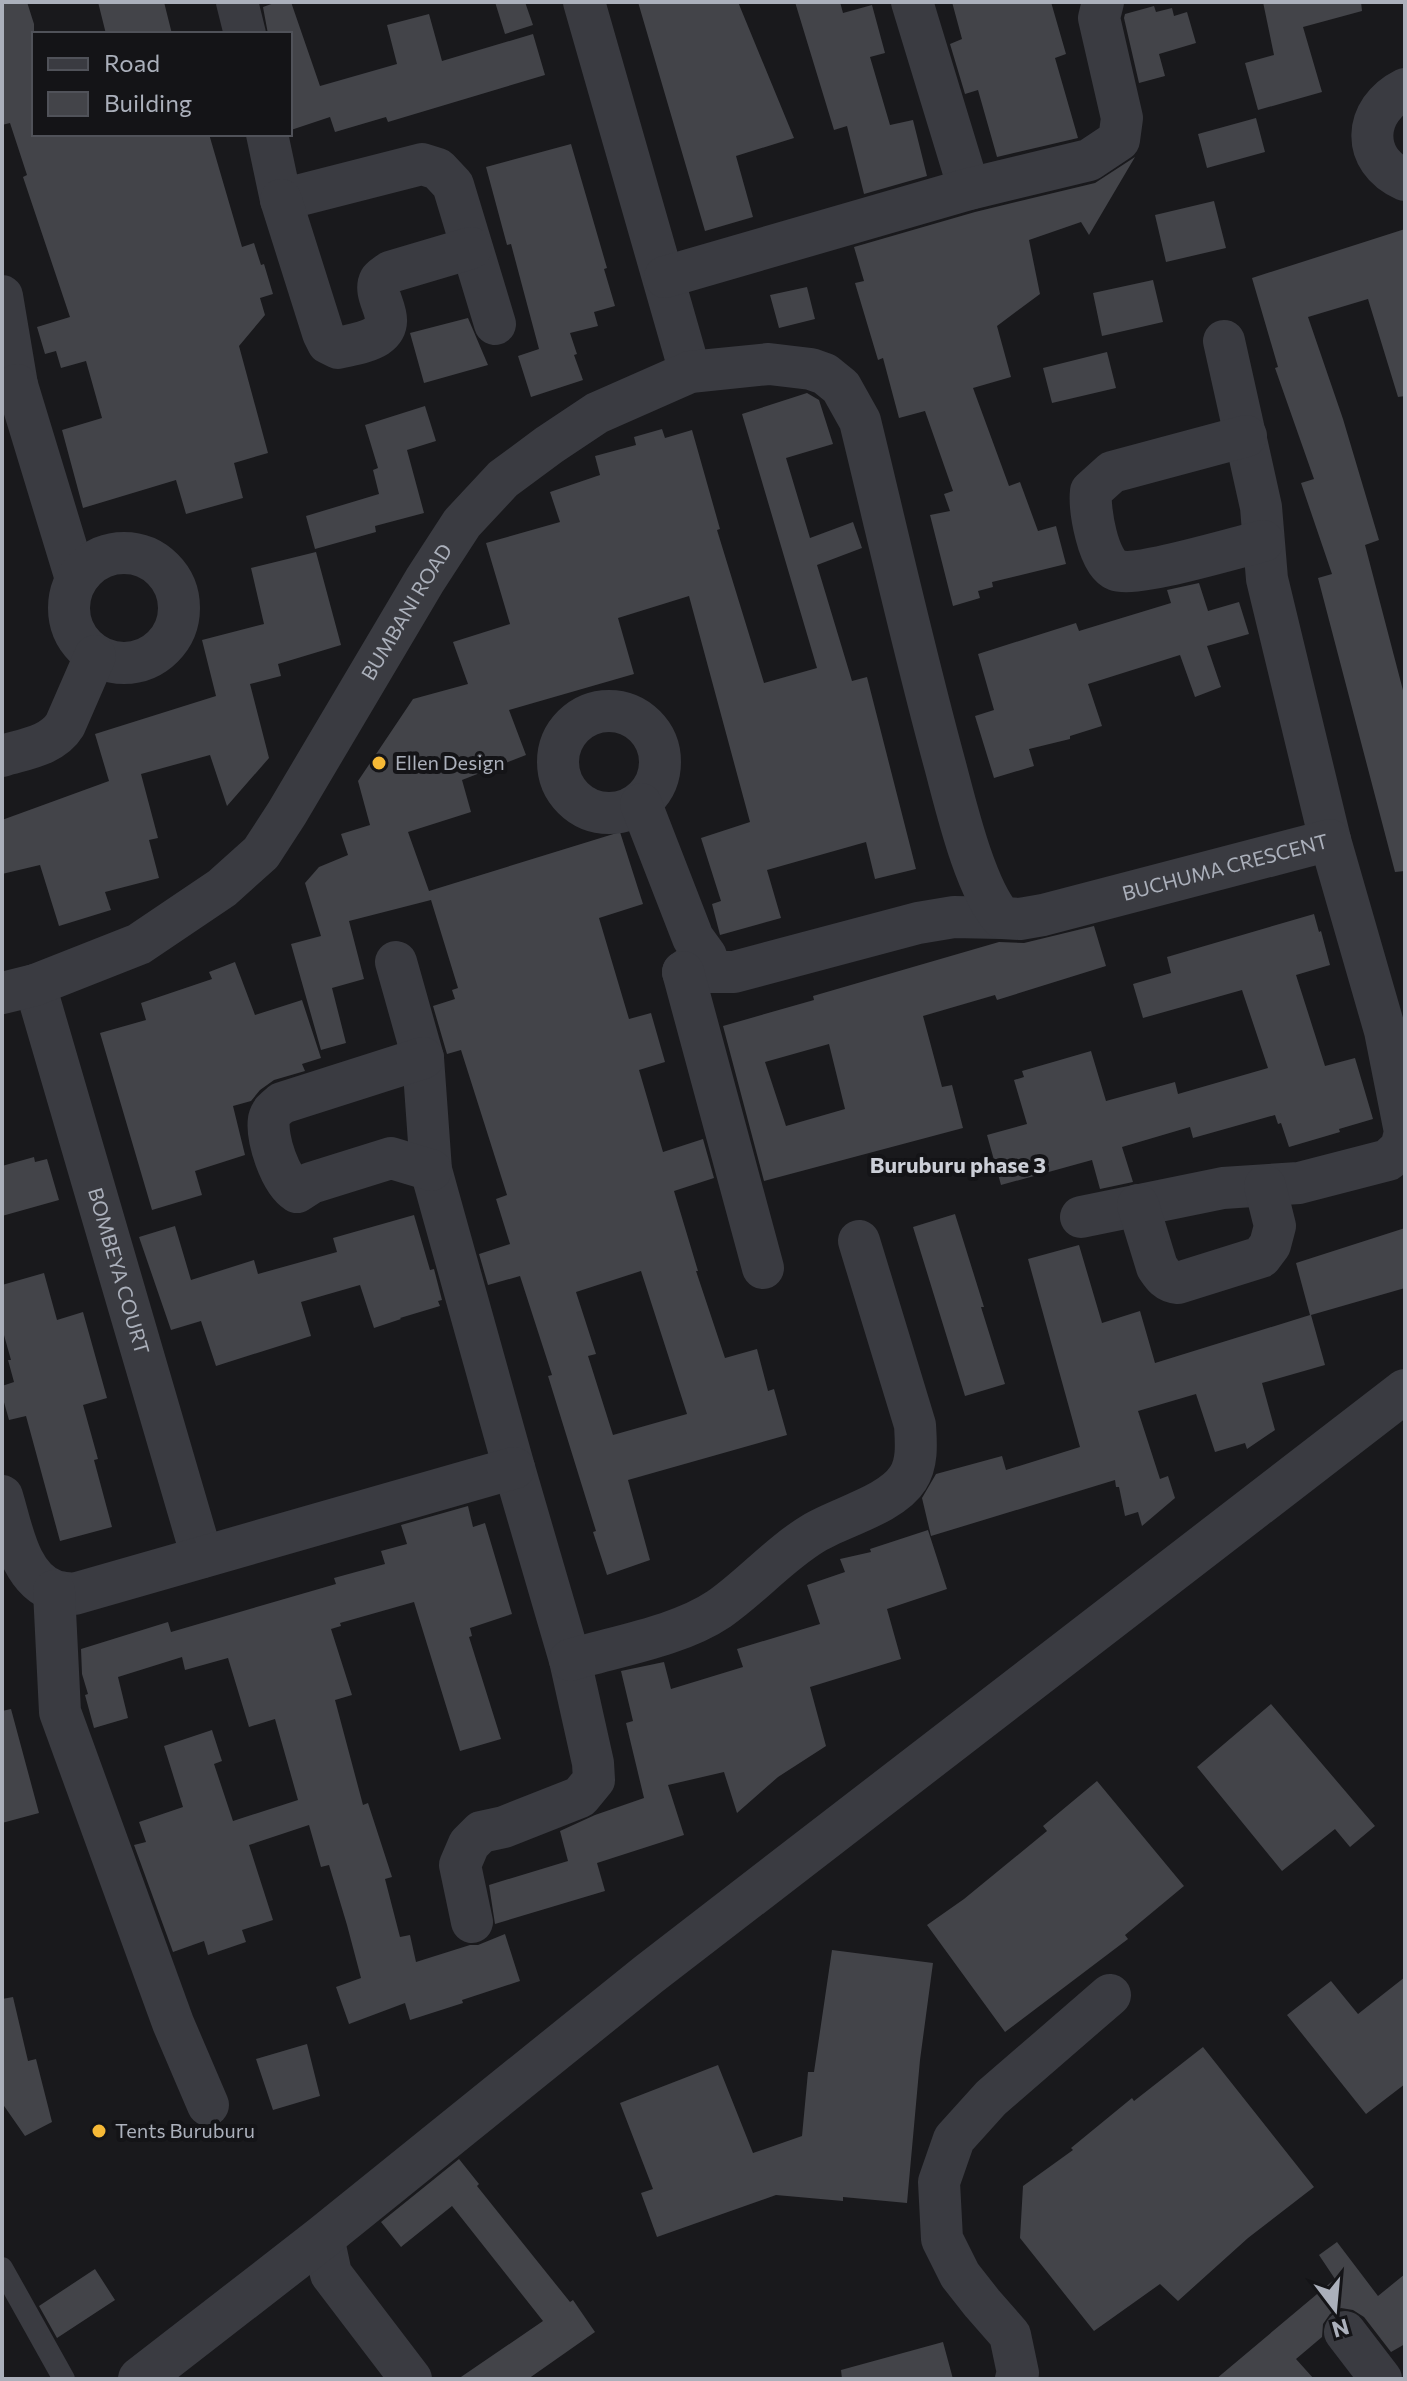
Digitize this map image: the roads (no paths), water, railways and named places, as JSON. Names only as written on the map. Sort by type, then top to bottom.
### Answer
[{"type":"street","points":[[237,2],[244,32]]},
{"type":"street","points":[[584,2],[690,372]]},
{"type":"street","points":[[912,2],[969,189]]},
{"type":"street","points":[[665,277],[969,189],[1089,160],[1119,140],[1122,118],[1099,18],[1103,2]]},
{"type":"street","points":[[1405,89],[1383,103],[1372,127],[1375,152],[1390,173],[1405,180]]},
{"type":"street","points":[[267,136],[281,200],[328,343],[338,348],[373,339],[380,334],[386,318],[379,287],[380,281],[390,272],[471,248]]},
{"type":"street","points":[[281,200],[422,164],[432,165],[453,185],[495,324]]},
{"type":"street","points":[[2,296],[10,388],[76,579]]},
{"type":"street","points":[[1224,341],[1261,507],[1267,579],[1330,840]]},
{"type":"street","name":"BUMBANI ROAD","points":[[18,989],[139,944],[222,888],[261,853],[425,580],[462,523],[503,479],[597,413],[690,372],[769,364],[811,369],[825,374],[841,387],[860,421],[925,691],[961,823],[991,904],[1002,918]]},
{"type":"street","points":[[1246,436],[1112,472],[1091,491],[1089,506],[1105,562],[1117,571],[1129,573],[1263,541]]},
{"type":"street","points":[[126,552],[154,561],[174,582],[181,610],[172,638],[151,658],[122,664],[95,656],[75,635],[68,607],[76,579],[98,559],[126,552]]},
{"type":"street","points":[[2,756],[59,735],[95,656]]},
{"type":"street","points":[[641,804],[693,938],[706,956],[683,972],[763,1268]]},
{"type":"street","name":"BUCHUMA CRESCENT","points":[[683,972],[734,972],[918,923],[954,917],[1020,919],[1043,915],[1330,840],[1395,1028],[1405,1132],[1401,1148],[1388,1160],[1299,1183],[1223,1188],[1081,1217]]},
{"type":"street","points":[[396,962],[423,1058],[431,1170],[570,1660],[593,1763],[594,1780],[580,1797],[504,1827],[481,1832],[469,1844],[460,1865],[472,1922]]},
{"type":"street","name":"BOMBEYA COURT","points":[[18,989],[202,1557]]},
{"type":"street","points":[[423,1058],[282,1103],[272,1111],[269,1136],[282,1175],[297,1192],[311,1183],[391,1158],[431,1170]]},
{"type":"street","points":[[1138,1205],[1157,1267],[1163,1276],[1178,1283],[1261,1257],[1270,1245],[1275,1226],[1265,1186]]},
{"type":"street","points":[[570,1660],[690,1625],[720,1608],[773,1562],[814,1533],[891,1495],[908,1478],[917,1450],[915,1425],[859,1241]]},
{"type":"street","points":[[140,2379],[316,2257],[649,1974],[1405,1391]]},
{"type":"street","points":[[2,1496],[24,1564],[37,1581],[54,1591],[74,1594],[514,1468]]},
{"type":"street","points":[[54,1591],[60,1712],[173,2023],[208,2105]]},
{"type":"street","points":[[1016,2379],[1018,2373],[1010,2335],[960,2275],[942,2239],[939,2182],[954,2139],[991,2098],[1110,1995]]},
{"type":"street","points":[[316,2257],[411,2379]]},
{"type":"street","points":[[1345,2332],[1381,2379]]},
{"type":"lane","points":[[2,2268],[64,2379]]},
{"type":"place","name":"Ellen Design","points":[[379,763]]},
{"type":"place","name":"Tents Buruburu","points":[[99,2131]]},
{"type":"district","name":"Buruburu phase 3","points":[[958,1165]]}]
